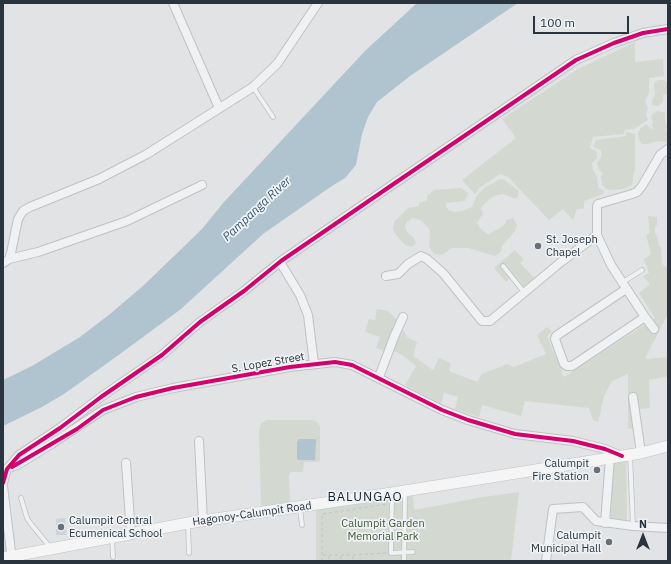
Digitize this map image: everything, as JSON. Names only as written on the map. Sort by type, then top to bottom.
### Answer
[{"type":"main road","name":"Hagonoy-Calumpit Road","points":[[9,559],[52,549],[188,523],[300,506],[392,498],[405,491],[610,458],[668,446]]},
{"type":"street","points":[[173,3],[220,108]]},
{"type":"street","points":[[6,261],[11,253],[18,219],[23,211],[99,179],[148,154],[253,87],[277,64],[318,3]]},
{"type":"street","points":[[9,559],[3,484],[7,469],[19,455],[60,428],[101,397],[162,355],[200,322],[280,262],[576,60],[614,43],[643,33],[668,29]]},
{"type":"street","points":[[654,329],[645,318],[611,265],[597,235],[597,206],[598,204],[637,192],[660,155],[668,149]]},
{"type":"street","points":[[6,261],[38,252],[126,221],[202,185]]},
{"type":"street","points":[[386,276],[398,274],[408,264],[421,256],[427,259],[443,273],[482,321],[490,321],[560,262],[597,235]]},
{"type":"street","points":[[280,262],[300,295],[308,315],[314,364]]},
{"type":"street","points":[[624,286],[556,336],[555,339],[564,364],[572,366],[645,318]]},
{"type":"street","points":[[379,377],[403,318]]},
{"type":"street","name":"S. Lopez Street","points":[[7,469],[17,465],[53,443],[103,410],[136,397],[173,388],[314,364],[335,362],[352,365],[379,377],[442,410],[468,420],[515,434],[573,440],[631,454]]},
{"type":"street","points":[[631,454],[633,397]]},
{"type":"street","points":[[199,441],[203,521]]},
{"type":"street","points":[[605,523],[610,458]]},
{"type":"street","points":[[126,463],[131,534]]},
{"type":"street","points":[[546,561],[553,509],[583,507],[596,521],[633,526],[668,528]]},
{"type":"lane","points":[[253,87],[273,118]]},
{"type":"lane","points":[[503,266],[524,292]]},
{"type":"lane","points":[[624,286],[642,270]]},
{"type":"lane","points":[[631,454],[633,526]]},
{"type":"lane","points":[[404,561],[405,491]]},
{"type":"lane","points":[[22,498],[30,524],[52,549]]},
{"type":"lane","points":[[392,498],[391,553],[413,552]]},
{"type":"lane","points":[[300,506],[302,525]]},
{"type":"lane","points":[[188,523],[189,553]]},
{"type":"lane","points":[[112,537],[113,557]]},
{"type":"path","points":[[322,561],[322,514],[392,498]]},
{"type":"path","points":[[322,555],[391,553]]},
{"type":"path","points":[[329,555],[329,561]]},
{"type":"path","points":[[342,555],[342,561]]},
{"type":"path","points":[[353,555],[353,561]]},
{"type":"shaded area","name":"Calumpit Central Ecumenical School","points":[[65,518],[66,535],[56,535],[56,519]]},
{"type":"green space","points":[[635,42],[635,62],[663,59],[664,76],[649,78],[649,93],[645,101],[648,108],[646,115],[648,120],[634,129],[625,130],[624,134],[593,137],[590,148],[597,152],[597,158],[592,163],[593,170],[597,176],[598,187],[604,191],[603,194],[584,201],[584,209],[577,209],[573,220],[563,209],[549,220],[508,177],[500,174],[479,188],[475,194],[462,180],[516,138],[502,119],[578,69]]},
{"type":"green space","points":[[658,80],[664,80],[668,84],[668,94],[663,95],[663,102],[658,106],[652,105],[652,100],[655,95],[654,83]]},
{"type":"green space","points":[[659,111],[665,113],[665,123],[668,127],[665,131],[668,131],[668,142],[657,141],[642,144],[639,140],[638,133],[640,129],[646,124],[651,129],[653,128],[651,117],[653,113]]},
{"type":"green space","points":[[626,132],[635,134],[635,167],[632,185],[623,189],[608,190],[602,185],[601,176],[603,174],[598,168],[597,163],[601,157],[601,150],[593,147],[596,140],[626,136]]},
{"type":"green space","points":[[500,179],[505,180],[519,191],[518,197],[515,199],[503,194],[489,199],[481,208],[483,213],[477,223],[488,235],[503,226],[507,220],[513,218],[517,225],[515,231],[502,246],[501,252],[495,256],[468,248],[452,248],[442,255],[434,254],[429,247],[430,230],[421,220],[412,218],[405,226],[407,232],[414,238],[416,243],[412,247],[405,245],[396,235],[393,229],[394,222],[408,208],[419,206],[419,203],[427,200],[427,196],[434,190],[461,188],[468,193],[464,201],[446,203],[446,207],[449,210],[455,212],[462,211],[472,207],[476,197],[484,188]]},
{"type":"green space","points":[[648,216],[657,217],[655,234],[657,235],[659,246],[661,246],[662,264],[668,268],[668,314],[646,356],[646,359],[668,357],[668,376],[649,380],[650,408],[640,409],[639,427],[628,429],[628,374],[612,381],[604,396],[598,422],[593,420],[589,408],[525,401],[521,416],[482,405],[479,417],[455,409],[458,397],[444,393],[441,404],[405,385],[416,366],[402,355],[390,349],[388,352],[376,348],[380,337],[365,332],[369,319],[375,320],[377,309],[388,311],[398,321],[407,337],[417,342],[413,356],[433,370],[439,358],[451,363],[449,371],[477,382],[482,374],[507,364],[514,367],[546,354],[537,335],[547,327],[552,331],[547,336],[564,377],[655,318],[639,293],[650,284],[643,276],[649,273],[644,259],[651,254],[646,235],[650,233]]},
{"type":"green space","points":[[515,250],[524,260],[520,263],[534,278],[523,287],[513,276],[506,282],[494,268]]},
{"type":"green space","points":[[267,420],[316,421],[320,426],[320,460],[318,462],[304,462],[303,472],[291,472],[289,474],[290,502],[261,507],[259,432],[261,423]]},
{"type":"green space","points":[[626,459],[627,520],[611,518],[613,461]]},
{"type":"green space","points":[[3,491],[12,555],[3,557]]},
{"type":"green space","name":"Calumpit Garden Memorial Park","points":[[519,492],[511,561],[316,561],[316,510],[413,496],[414,510]]},
{"type":"water","name":"Pampanga River","points":[[417,3],[518,3],[410,76],[377,102],[368,117],[362,134],[356,165],[345,178],[263,234],[181,309],[120,354],[64,394],[42,407],[3,426],[3,380],[32,366],[80,337],[144,285],[202,229],[224,202],[365,51]]},
{"type":"water","points":[[299,439],[316,440],[315,460],[297,459],[297,442]]},
{"type":"cycle path","points":[[3,483],[7,469],[19,455],[60,428],[101,397],[162,355],[200,322],[244,291],[281,261],[395,183],[576,60],[614,43],[643,33],[668,29]]},
{"type":"cycle path","points":[[12,467],[77,429],[103,410],[136,397],[173,388],[290,367],[335,362],[352,365],[442,410],[468,420],[515,434],[573,441],[605,449],[622,456]]},
{"type":"place","name":"St. Joseph Chapel","points":[[538,246]]},
{"type":"place","name":"Calumpit Fire Station","points":[[597,470]]},
{"type":"place","name":"Calumpit Central Ecumenical School","points":[[61,527]]},
{"type":"place","name":"Calumpit Municipal Hall","points":[[609,542]]},
{"type":"district","name":"BALUNGAO","points":[[365,497]]}]
